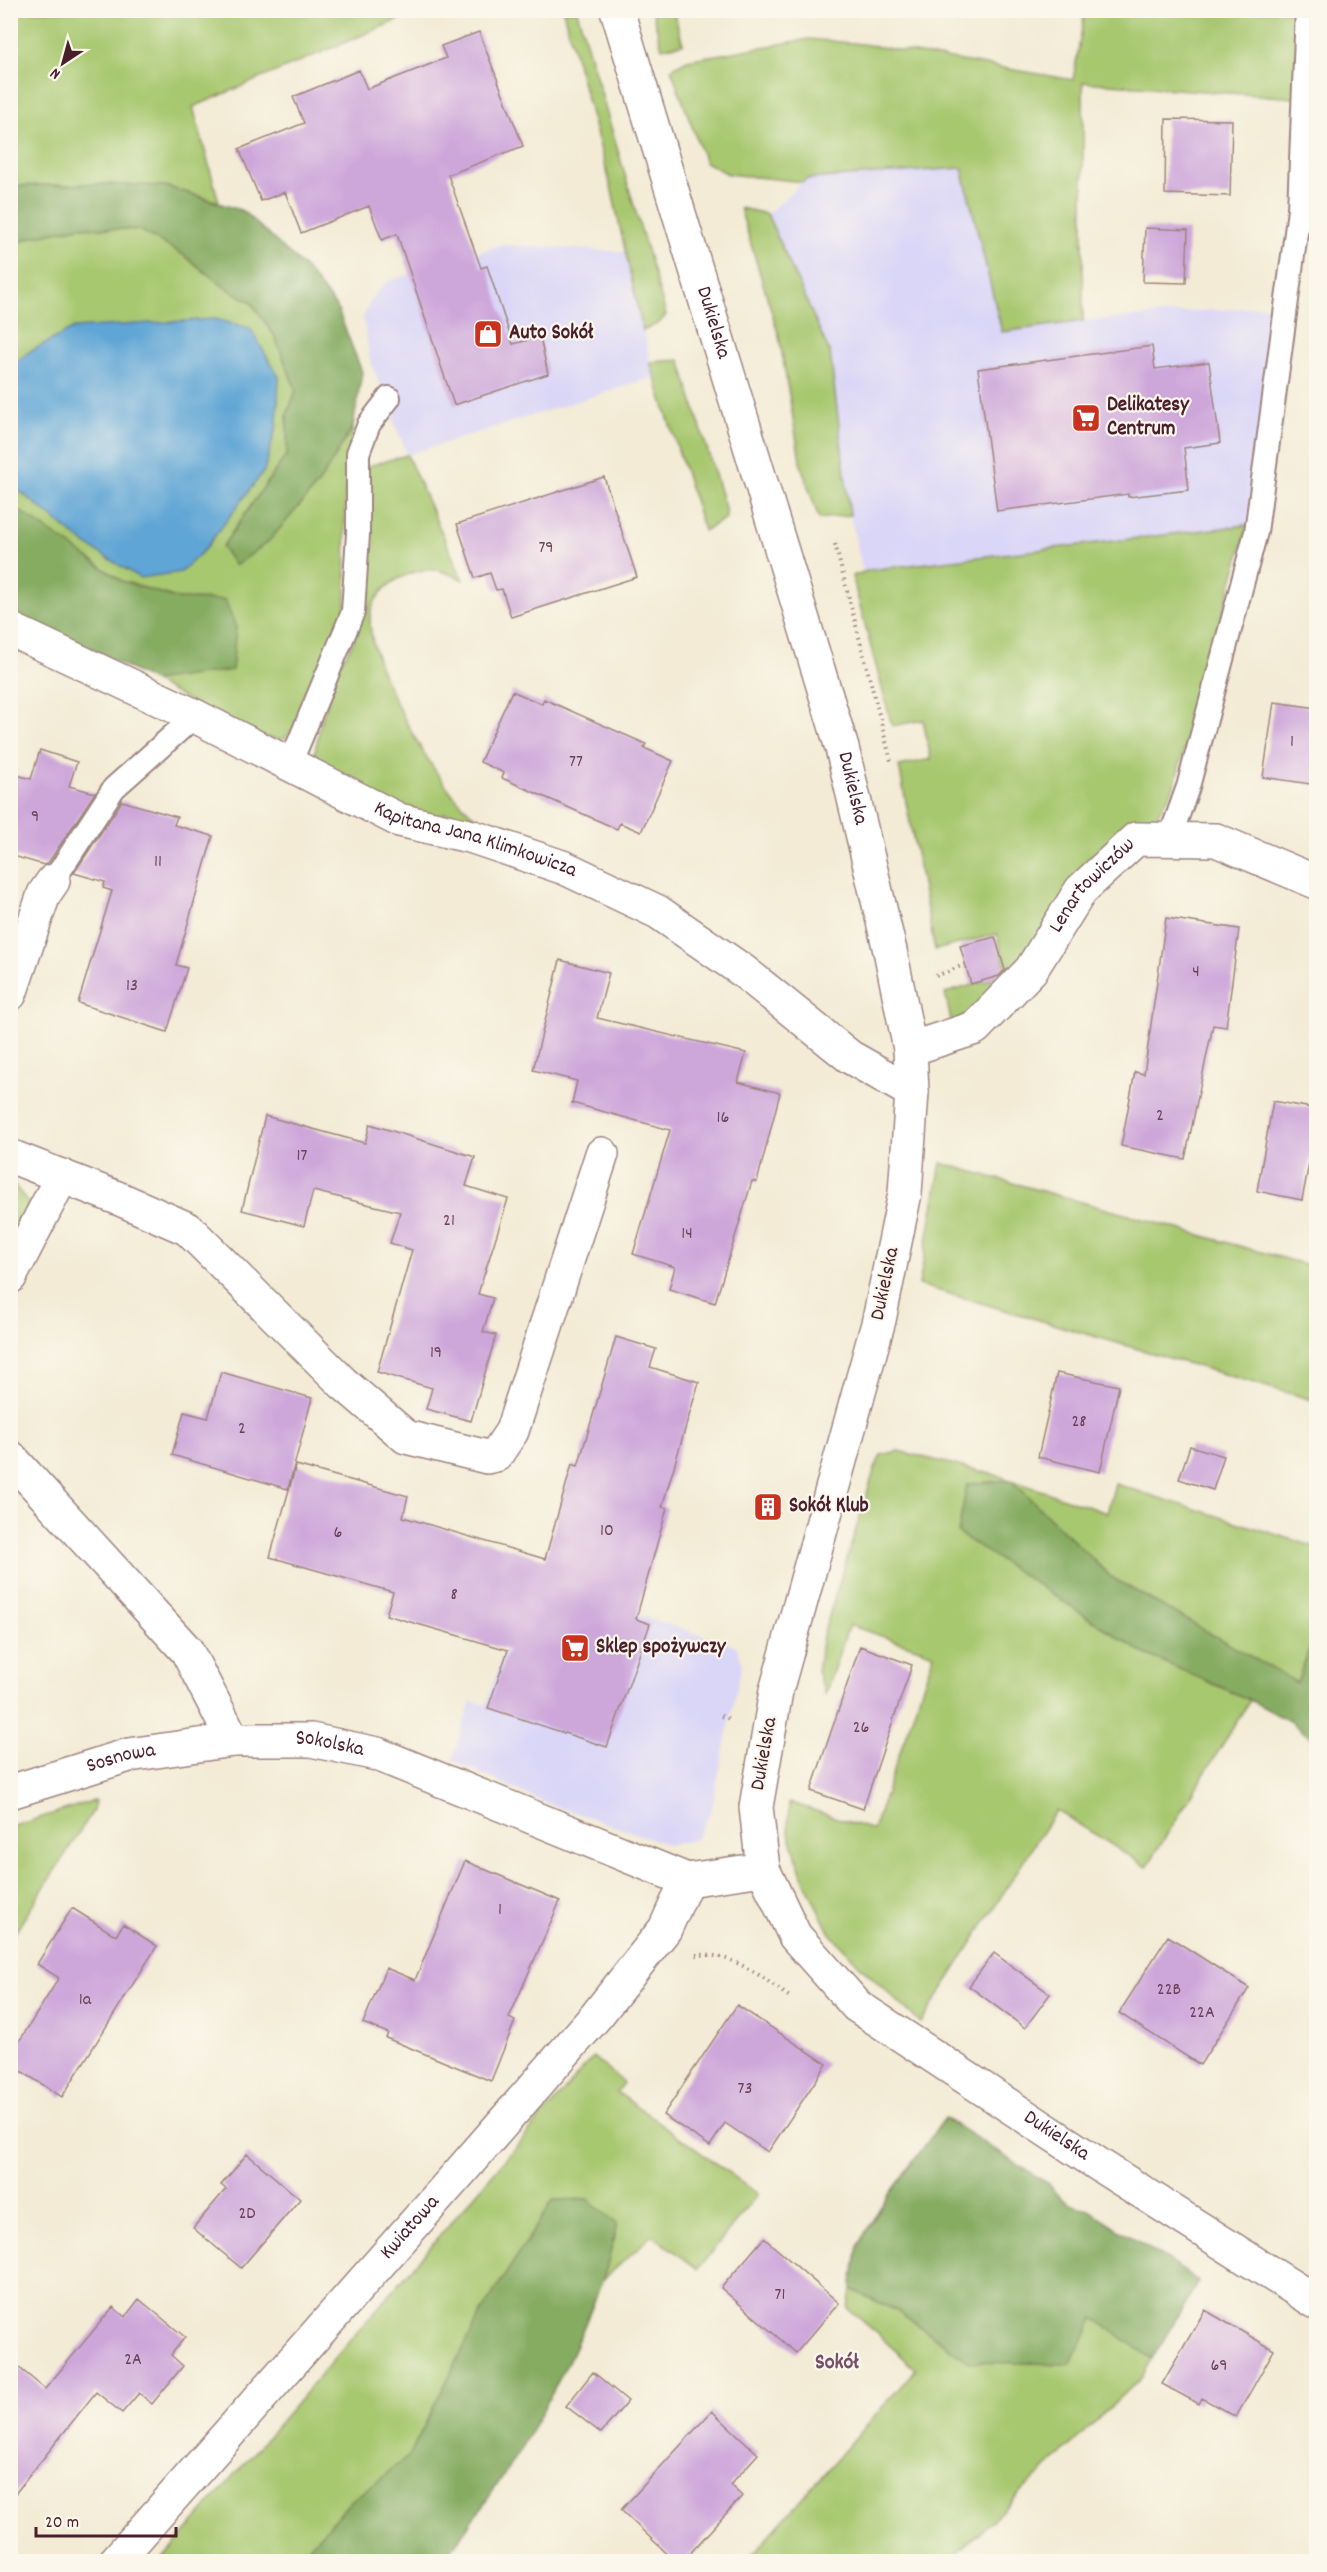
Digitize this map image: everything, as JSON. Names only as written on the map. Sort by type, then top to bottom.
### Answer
[{"type":"street","name":"Dukielska","points":[[617,10],[842,748],[891,955],[910,1049],[912,1092],[905,1193],[879,1320],[776,1691],[756,1807],[763,1869],[795,1936],[857,2006],[1113,2174],[1317,2302]]},
{"type":"street","name":"Kapitana Jana Klimkowicza","points":[[10,629],[195,716],[399,820],[474,837],[565,868],[658,912],[743,971],[850,1057],[912,1092]]},
{"type":"street","name":"Lenartowiczów","points":[[910,1049],[975,1028],[1031,970],[1081,890],[1136,839],[1216,840],[1317,882]]},
{"type":"street","points":[[10,994],[44,894],[52,881]]},
{"type":"street","points":[[10,1156],[188,1229],[343,1383],[406,1437],[488,1457],[496,1455],[512,1431],[602,1154]]},
{"type":"street","points":[[10,1277],[62,1176]]},
{"type":"street","points":[[10,1457],[187,1652],[233,1740]]},
{"type":"street","name":"Sosnowa","points":[[10,1792],[129,1755],[233,1740]]},
{"type":"street","name":"Sokolska","points":[[233,1740],[311,1740],[372,1752],[687,1880]]},
{"type":"street","points":[[687,1880],[763,1869]]},
{"type":"street","name":"Kwiatowa","points":[[115,2562],[597,2015],[665,1929],[687,1880]]},
{"type":"lane","points":[[1169,840],[1188,787],[1257,532],[1299,210],[1307,10]]},
{"type":"lane","points":[[290,764],[353,612],[358,534],[358,453],[369,424],[389,398]]},
{"type":"lane","points":[[52,881],[114,788],[195,716]]},
{"type":"path","points":[[933,977],[966,964]]},
{"type":"shaded area","points":[[962,168],[1003,332],[1083,321],[1276,305],[1248,525],[863,572],[850,515],[830,353],[767,214],[806,179]]},
{"type":"shaded area","points":[[502,245],[625,252],[654,377],[407,455],[370,360],[363,318],[371,299],[386,282]]},
{"type":"shaded area","points":[[529,1579],[737,1647],[742,1663],[711,1811],[696,1839],[670,1845],[541,1801],[452,1760],[471,1701],[486,1705]]},
{"type":"green space","points":[[10,11],[419,11],[193,107],[219,202],[165,186],[99,184],[11,186]]},
{"type":"green space","points":[[563,11],[577,11],[666,315],[659,323],[643,331],[612,191]]},
{"type":"green space","points":[[652,11],[673,11],[683,44],[662,48]]},
{"type":"green space","points":[[1085,11],[1300,11],[1295,98],[1083,82],[1083,321],[1002,332],[962,168],[806,179],[803,182],[728,174],[705,162],[671,69],[687,60],[809,39],[862,44],[1073,80]]},
{"type":"green space","points":[[99,184],[165,186],[243,211],[307,270],[337,308],[362,372],[353,427],[319,483],[269,541],[235,566],[222,547],[287,454],[287,415],[296,390],[274,335],[251,302],[223,286],[182,254],[140,230],[79,227],[32,237],[11,245],[11,186]]},
{"type":"green space","points":[[740,208],[767,214],[830,353],[850,515],[819,519],[801,465],[779,336]]},
{"type":"green space","points":[[79,227],[140,230],[182,254],[223,286],[251,302],[274,335],[296,390],[287,415],[287,454],[222,547],[311,492],[353,427],[345,496],[346,607],[295,727],[284,739],[253,737],[153,681],[225,600],[180,599],[122,581],[11,505],[11,484],[85,544],[181,572],[205,549],[264,471],[277,424],[279,377],[29,352],[11,366],[11,245],[32,237]]},
{"type":"green space","points":[[680,360],[726,511],[726,518],[704,531],[650,362]]},
{"type":"green space","points":[[407,455],[463,580],[438,571],[423,570],[393,582],[383,590],[373,606],[370,618],[372,638],[388,686],[414,736],[454,796],[480,822],[444,813],[439,825],[312,767],[320,726],[338,667],[353,643],[368,579],[364,467]]},
{"type":"green space","points":[[11,505],[122,581],[179,599],[225,600],[236,627],[232,670],[153,681],[90,648],[11,616]]},
{"type":"green space","points":[[1248,525],[1173,789],[1156,817],[1132,837],[1021,970],[952,1025],[945,993],[1007,975],[997,934],[935,950],[899,766],[931,759],[923,720],[892,726],[852,576],[870,570]]},
{"type":"green space","points":[[941,1163],[1311,1266],[1316,1252],[1316,1401],[919,1285]]},
{"type":"green space","points":[[10,1179],[28,1203],[30,1220],[10,1251]]},
{"type":"green space","points":[[898,1451],[999,1476],[1107,1513],[1115,1484],[1316,1547],[1316,1631],[1297,1683],[1111,1577],[1011,1481],[1073,1608],[1141,1652],[1250,1700],[1147,1867],[1056,1810],[921,2023],[861,1967],[829,1932],[803,1878],[788,1830],[789,1802],[873,1830],[934,1654],[849,1625],[825,1694],[817,1671],[823,1635],[874,1471],[881,1455]]},
{"type":"green space","points":[[1011,1480],[1111,1577],[1297,1683],[1316,1631],[1316,1742],[1291,1722],[1250,1700],[1141,1652],[958,1533],[967,1484]]},
{"type":"green space","points":[[95,1800],[93,1811],[11,1939],[11,1827]]},
{"type":"green space","points":[[593,2057],[624,2083],[617,2092],[758,2194],[698,2269],[652,2235],[603,2280],[617,2224],[553,2201],[482,2311],[409,2456],[351,2501],[296,2561],[160,2562]]},
{"type":"green space","points":[[945,2118],[1047,2183],[1065,2201],[1089,2210],[1199,2281],[1152,2359],[1094,2318],[1070,2364],[969,2362],[899,2312],[851,2289],[858,2245],[884,2201]]},
{"type":"green space","points":[[588,2199],[617,2224],[609,2260],[587,2319],[571,2356],[533,2428],[490,2496],[442,2561],[296,2561],[351,2501],[409,2456],[482,2311],[553,2200]]},
{"type":"green space","points":[[851,2289],[899,2312],[969,2362],[1094,2318],[1152,2359],[1142,2377],[949,2561],[746,2562],[916,2369],[848,2308]]},
{"type":"water","points":[[214,319],[250,328],[279,377],[277,424],[264,471],[205,549],[181,572],[140,578],[85,544],[11,484],[11,366],[29,352],[74,328]]},
{"type":"building","points":[[479,32],[523,146],[448,175],[481,268],[487,266],[513,344],[540,337],[548,374],[454,405],[397,234],[382,240],[369,206],[301,233],[285,192],[261,201],[239,149],[304,123],[293,97],[359,70],[367,89],[446,58],[441,46]]},
{"type":"building","points":[[1166,119],[1232,120],[1230,196],[1165,194]]},
{"type":"building","points":[[1145,228],[1188,230],[1186,283],[1143,282]]},
{"type":"building","points":[[1152,346],[1155,369],[1209,362],[1220,443],[1184,448],[1189,490],[1128,497],[1128,494],[997,511],[978,369]]},
{"type":"building","points":[[604,477],[637,577],[511,617],[502,589],[496,590],[490,573],[475,578],[457,524]]},
{"type":"building","points":[[512,691],[542,704],[544,699],[646,744],[644,748],[673,761],[641,832],[620,823],[617,829],[502,778],[504,773],[480,762]]},
{"type":"building","points":[[1274,702],[1317,708],[1317,785],[1263,777]]},
{"type":"building","points":[[40,750],[77,762],[69,786],[95,793],[48,863],[44,865],[10,855],[10,773],[31,779]]},
{"type":"building","points":[[122,801],[177,817],[174,825],[213,836],[176,965],[187,968],[167,1032],[78,1003],[112,891],[103,888],[105,882],[74,873]]},
{"type":"building","points":[[1166,918],[1239,929],[1226,1027],[1213,1025],[1185,1159],[1121,1146],[1135,1072],[1144,1074]]},
{"type":"building","points":[[995,937],[1005,970],[999,976],[971,984],[960,946]]},
{"type":"building","points":[[560,960],[609,973],[597,1018],[746,1053],[738,1082],[780,1093],[757,1182],[752,1181],[715,1303],[669,1289],[675,1267],[633,1254],[670,1130],[572,1103],[577,1081],[533,1070]]},
{"type":"building","points":[[1273,1101],[1317,1109],[1317,1122],[1302,1200],[1257,1191]]},
{"type":"building","points":[[265,1116],[365,1143],[370,1124],[475,1157],[466,1186],[508,1199],[478,1294],[493,1298],[483,1332],[496,1335],[471,1421],[426,1409],[432,1388],[377,1372],[412,1250],[390,1243],[400,1212],[313,1191],[304,1226],[242,1210]]},
{"type":"building","points":[[616,1337],[656,1349],[650,1367],[699,1382],[662,1507],[667,1508],[636,1619],[650,1624],[607,1747],[488,1708],[508,1650],[386,1615],[393,1592],[270,1557],[296,1465],[408,1496],[403,1517],[545,1559],[572,1464],[578,1466]]},
{"type":"building","points":[[221,1372],[312,1398],[288,1489],[172,1455],[184,1412],[208,1418]]},
{"type":"building","points":[[1057,1373],[1119,1386],[1100,1472],[1038,1457]]},
{"type":"building","points":[[1190,1446],[1224,1456],[1213,1490],[1179,1479]]},
{"type":"building","points":[[860,1646],[912,1665],[863,1809],[811,1791]]},
{"type":"building","points":[[465,1861],[560,1901],[509,2018],[515,2021],[491,2081],[386,2038],[388,2033],[363,2023],[386,1968],[415,1980]]},
{"type":"building","points":[[72,1908],[116,1936],[123,1924],[157,1946],[62,2097],[10,2064],[10,2056],[59,1978],[37,1964]]},
{"type":"building","points":[[1168,1936],[1249,1988],[1200,2065],[1119,2013]]},
{"type":"building","points":[[994,1953],[1050,1994],[1025,2028],[969,1986]]},
{"type":"building","points":[[737,2005],[827,2064],[768,2152],[725,2123],[710,2146],[663,2115]]},
{"type":"building","points":[[247,2154],[300,2199],[241,2268],[193,2228],[226,2189],[221,2185]]},
{"type":"building","points":[[764,2238],[839,2303],[796,2353],[721,2288]]},
{"type":"building","points":[[139,2299],[185,2337],[171,2355],[183,2366],[152,2404],[139,2393],[122,2413],[96,2392],[10,2500],[10,2360],[45,2389],[113,2307],[125,2317]]},
{"type":"building","points":[[1205,2310],[1274,2350],[1236,2417],[1202,2398],[1199,2404],[1162,2384]]},
{"type":"building","points":[[593,2372],[628,2401],[601,2433],[566,2406]]},
{"type":"building","points":[[712,2411],[758,2454],[730,2485],[742,2496],[682,2562],[676,2562],[621,2510]]},
{"type":"place","name":"Auto Sokół","points":[[488,334]]},
{"type":"place","name":"Delikatesy Centrum","points":[[1086,418]]},
{"type":"place","name":"Sokół Klub","points":[[768,1507]]},
{"type":"place","name":"Sklep spożywczy","points":[[575,1648]]},
{"type":"district","name":"Sokół","points":[[837,2363]]}]
